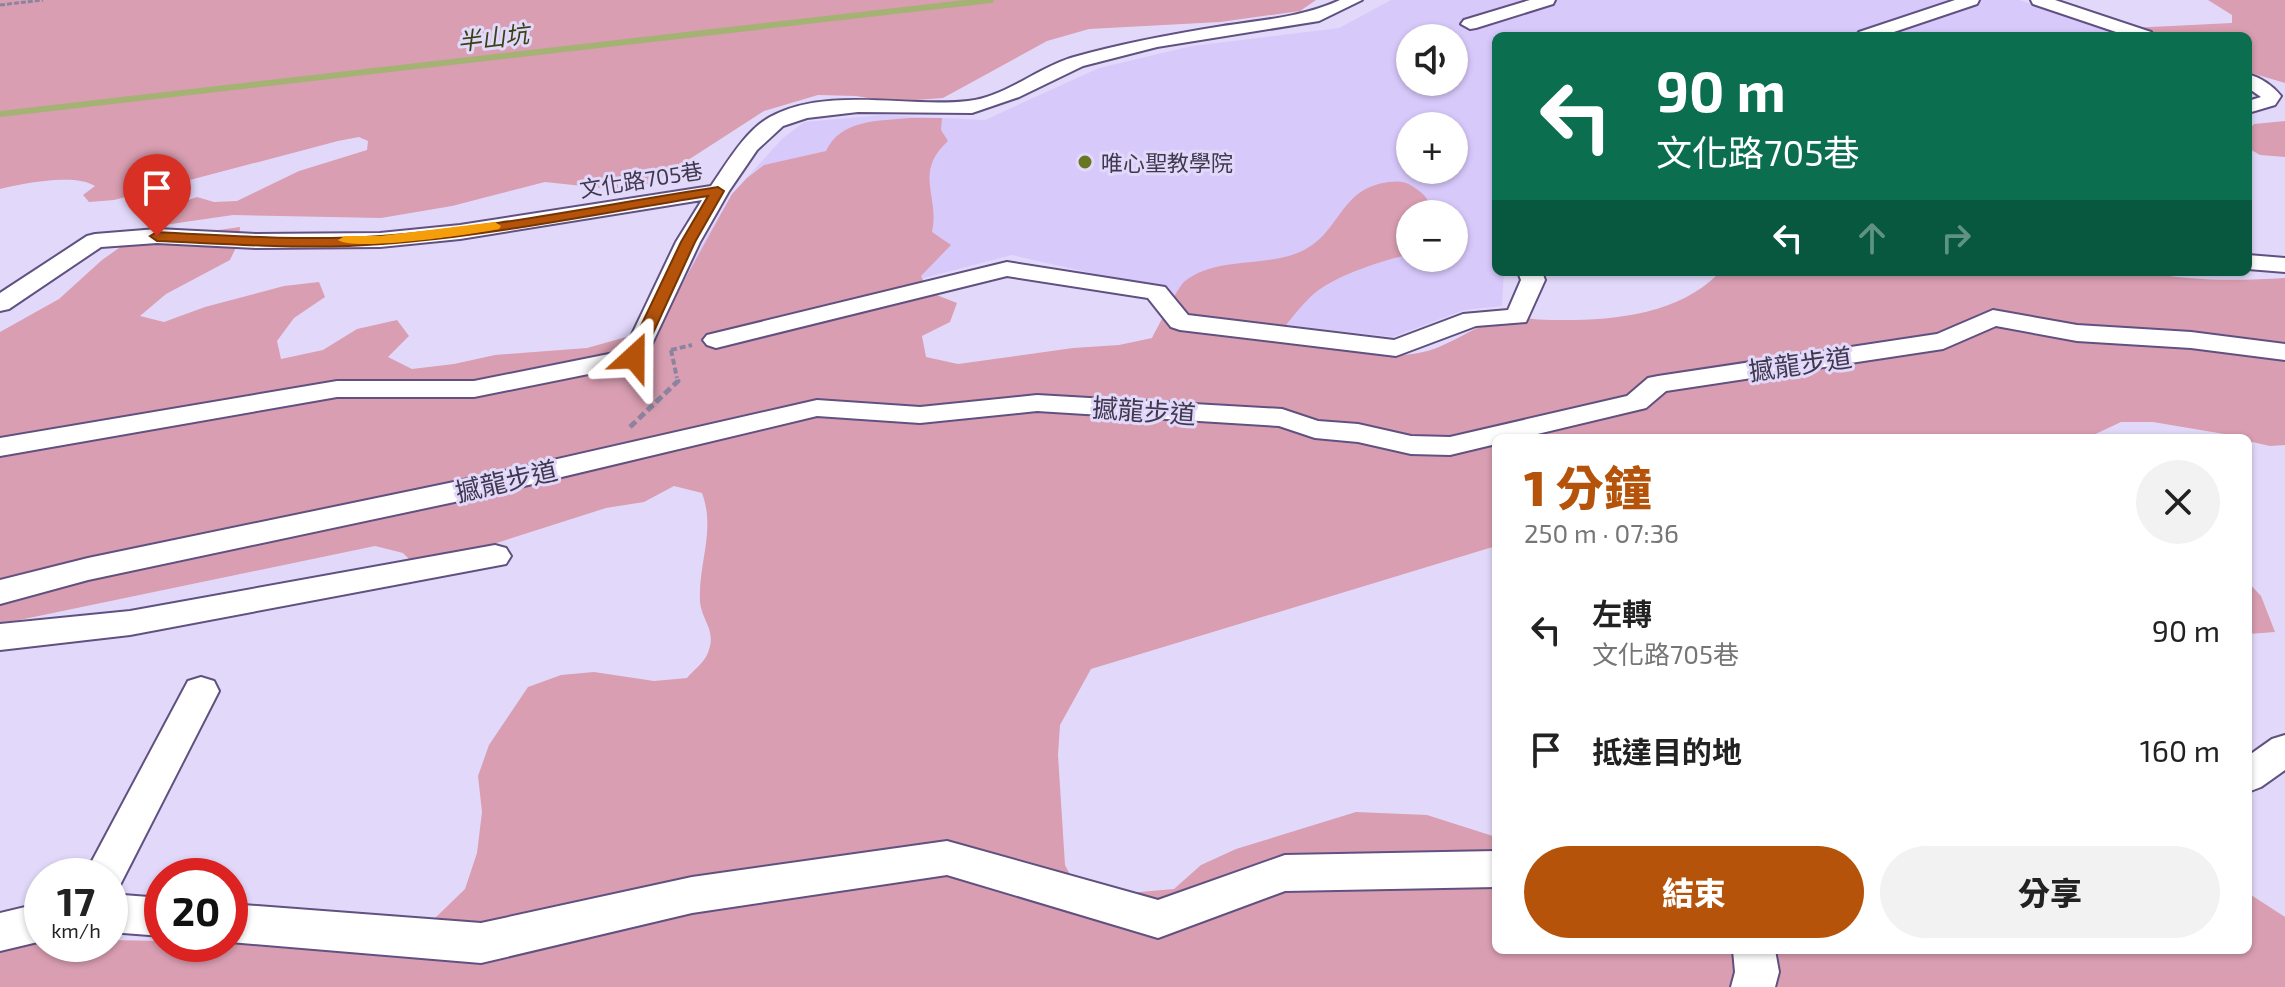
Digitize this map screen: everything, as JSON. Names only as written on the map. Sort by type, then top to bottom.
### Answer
[{"type":"lane","name":"文化路705巷","points":[[0,304],[95,241],[157,236],[256,241],[380,240],[460,232],[718,191],[750,146],[776,122],[804,112],[858,106],[972,107],[1012,93],[1077,62],[1157,42],[1319,16],[1354,0]]},
{"type":"lane","points":[[1470,24],[1547,0]]},
{"type":"lane","points":[[1877,32],[1971,0]]},
{"type":"lane","points":[[2039,0],[2133,32]]},
{"type":"lane","points":[[2252,82],[2271,96],[2268,101],[2252,106]]},
{"type":"lane","points":[[0,447],[337,389],[474,389],[634,357],[688,242],[718,191]]},
{"type":"lane","points":[[2252,262],[2285,265]]},
{"type":"lane","points":[[716,340],[1007,269],[1156,292],[1180,322],[1396,348],[1472,319],[1517,317],[1533,280],[1532,276]]},
{"type":"lane","name":"撼龍步道","points":[[1501,434],[1636,402],[1658,384],[1943,341],[1993,318],[2077,333],[2191,340],[2285,352]]},
{"type":"lane","name":"撼龍步道","points":[[0,592],[88,569],[478,487],[817,408],[920,415],[1037,403],[1282,418],[1315,429],[1358,433],[1411,445],[1450,446],[1492,436]]},
{"type":"lane","points":[[0,637],[130,623],[495,556]]},
{"type":"lane","points":[[113,858],[201,691]]},
{"type":"lane","points":[[2252,773],[2285,750]]},
{"type":"lane","points":[[248,924],[481,943],[692,895],[947,858],[1158,919],[1285,873],[1492,869]]},
{"type":"lane","points":[[0,932],[24,926]]},
{"type":"lane","points":[[1753,987],[1757,972],[1755,954]]},
{"type":"path","points":[[0,5],[43,0]]},
{"type":"path","points":[[634,357],[716,340]]},
{"type":"path","points":[[598,458],[678,381],[671,350]]},
{"type":"shaded area","points":[[0,0],[1316,0],[1300,11],[1220,22],[1089,29],[1047,41],[943,98],[889,102],[856,96],[818,95],[764,111],[654,182],[633,188],[611,189],[545,182],[452,206],[381,218],[233,215],[164,225],[153,219],[168,207],[197,197],[214,202],[237,201],[299,171],[367,150],[368,141],[359,137],[338,141],[114,200],[89,202],[83,195],[95,186],[75,180],[35,182],[0,189]]},
{"type":"shaded area","name":"唯心聖教學院","points":[[1391,0],[2019,0],[2119,32],[1492,32],[1492,276],[1504,276],[1502,306],[1464,310],[1393,337],[1189,314],[1153,287],[1012,255],[732,328],[661,340],[677,287],[732,194],[782,139],[804,122],[883,115],[985,120],[1099,68],[1192,46],[1339,28]]},
{"type":"shaded area","points":[[2208,0],[2285,0],[2285,83],[2252,73],[2252,32],[2138,32],[2130,28],[2232,23],[2232,15]]},
{"type":"shaded area","points":[[942,118],[941,130],[948,141],[932,164],[930,174],[934,219],[932,232],[951,245],[921,276],[929,292],[957,303],[950,322],[922,336],[926,357],[958,364],[1073,348],[1119,345],[1152,338],[1185,281],[1212,268],[1273,259],[1302,251],[1325,233],[1360,193],[1373,186],[1393,182],[1409,184],[1427,200],[1396,200],[1396,258],[1348,274],[1316,292],[1286,325],[1301,343],[1362,353],[1393,355],[1423,352],[1508,318],[1596,319],[1640,313],[1682,299],[1716,276],[2285,278],[2285,445],[2252,442],[2252,434],[2224,434],[2153,422],[2121,422],[2096,434],[1492,434],[1492,547],[1091,669],[1060,725],[1058,755],[1065,865],[1082,897],[1174,889],[1201,865],[1236,849],[1356,812],[1427,815],[1492,836],[1492,954],[2252,954],[2252,896],[2285,917],[2285,987],[0,987],[0,938],[24,938],[24,962],[128,962],[128,940],[144,941],[144,962],[248,962],[248,942],[430,923],[465,889],[477,853],[482,812],[478,776],[489,745],[528,687],[561,675],[594,672],[654,681],[687,678],[705,658],[711,639],[700,602],[707,534],[706,507],[702,493],[674,486],[644,502],[606,508],[418,568],[403,553],[375,546],[0,624],[0,332],[59,299],[126,243],[240,227],[239,241],[230,260],[166,294],[140,316],[164,322],[205,307],[284,286],[319,282],[325,297],[294,318],[277,341],[281,359],[323,350],[357,329],[397,320],[409,336],[388,357],[412,369],[495,355],[587,348],[630,336],[674,299],[732,194],[747,178],[764,165],[826,151],[841,133],[862,124]]},
{"type":"shaded area","points":[[2285,121],[2285,157],[2260,155],[2252,150],[2254,124]]},
{"type":"shaded area","points":[[2252,586],[2261,596],[2275,632],[2252,634]]},
{"type":"waterway","name":"半山坑","points":[[0,114],[991,0]]},
{"type":"slow traffic","points":[[345,240],[380,240],[495,226]]},
{"type":"place","name":"唯心聖教學院","points":[[1085,162]]},
{"type":"route","points":[[157,236],[256,241],[380,240],[460,232],[718,191],[688,242],[634,357]]}]
